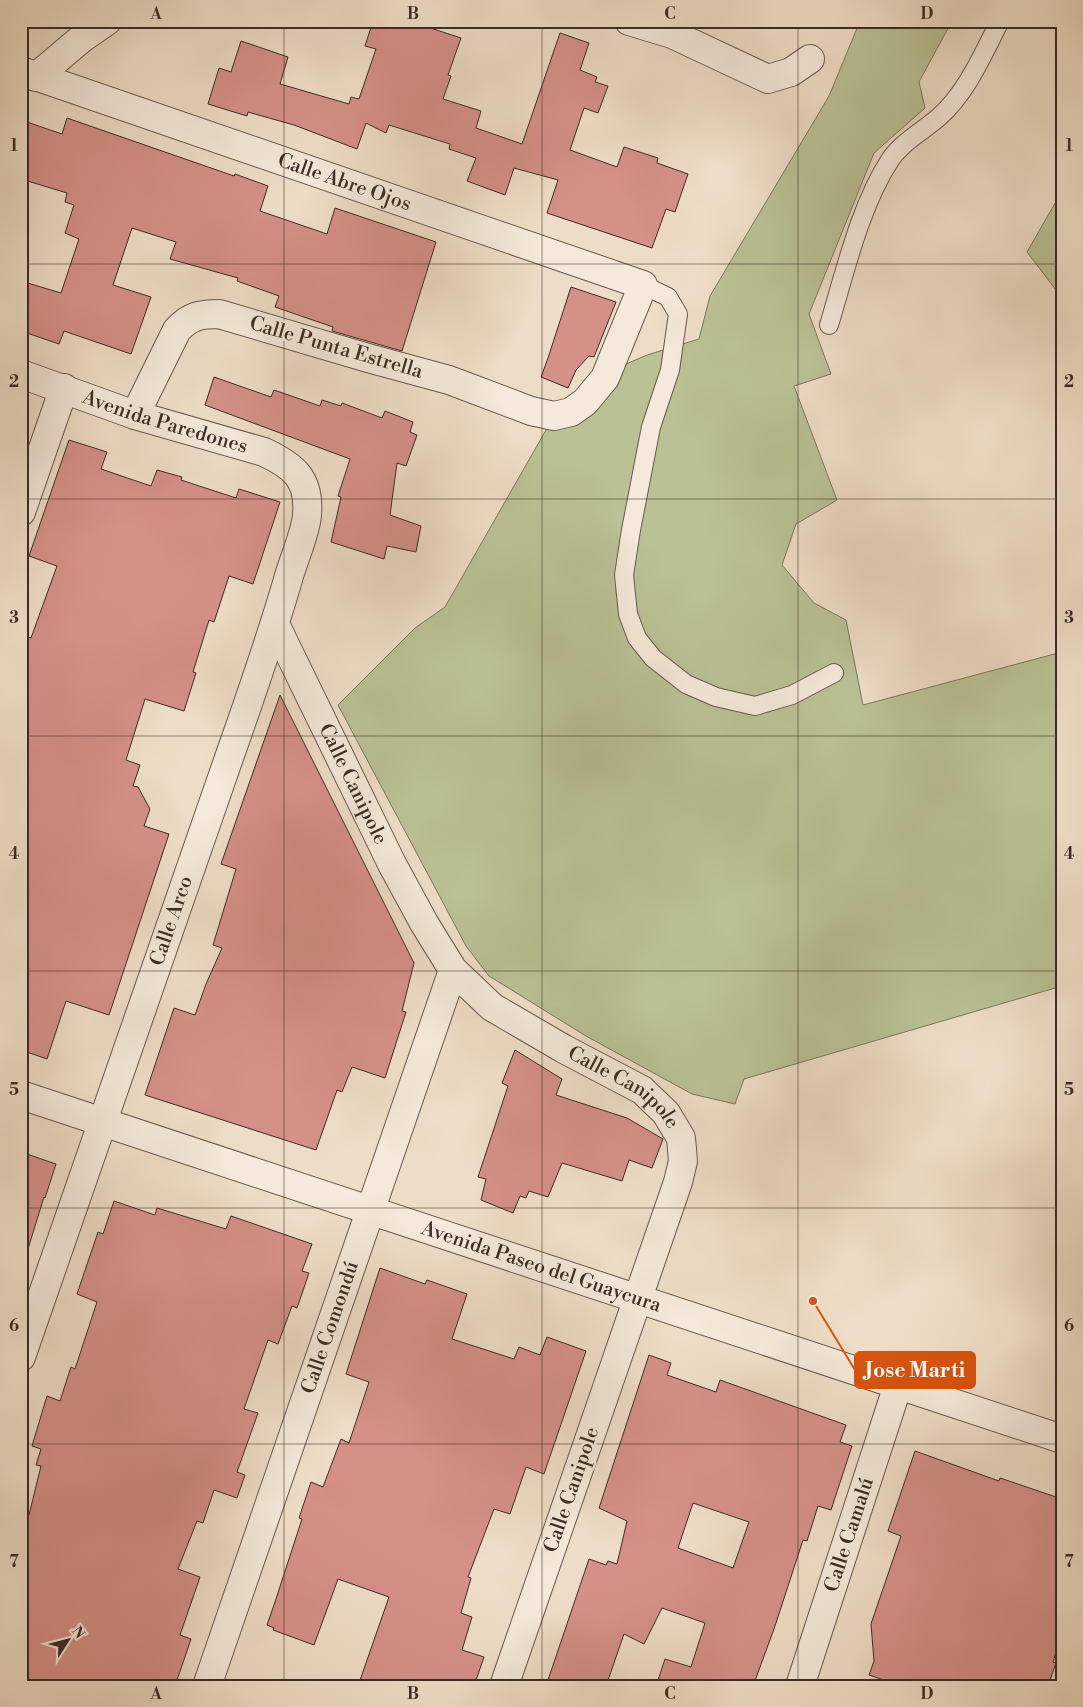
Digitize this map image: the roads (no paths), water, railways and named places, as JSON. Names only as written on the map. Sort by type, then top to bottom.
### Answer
[{"type":"street","points":[[29,74],[108,21]]},
{"type":"street","points":[[629,21],[672,34],[768,79],[791,72],[810,60]]},
{"type":"street","name":"Calle Abre Ojos","points":[[29,74],[643,285]]},
{"type":"street","name":"Calle Punta Estrella","points":[[135,415],[177,330],[187,320],[205,314],[220,314],[450,380],[530,411],[554,416],[571,412],[585,402],[605,378],[643,285]]},
{"type":"street","name":"Avenida Paredones","points":[[21,374],[135,415],[264,452],[280,460],[295,471],[303,481]]},
{"type":"street","points":[[21,512],[64,388]]},
{"type":"street","name":"Calle Arco","points":[[21,1357],[101,1121],[275,624],[307,516],[303,481]]},
{"type":"street","name":"Calle Canipole","points":[[275,624],[392,864],[424,923],[453,970],[492,1007],[564,1049],[642,1090],[666,1113],[681,1138],[682,1161],[678,1182],[504,1686]]},
{"type":"street","name":"Calle Comondú","points":[[207,1686],[453,970]]},
{"type":"street","name":"Avenida Paseo del Guaycura","points":[[21,1094],[1062,1439]]},
{"type":"street","name":"Calle Camalú","points":[[800,1686],[898,1385]]},
{"type":"lane","points":[[829,325],[861,223],[891,159],[939,117],[959,94],[1000,21]]},
{"type":"lane","name":"Calle Abre Ojos","points":[[643,285],[668,298],[678,314],[670,370],[651,427],[630,530],[624,575],[628,614],[637,638],[653,658],[686,684],[716,697],[755,706],[792,695],[834,673]]},
{"type":"place","name":"Jose Marti","points":[[813,1301]]}]
